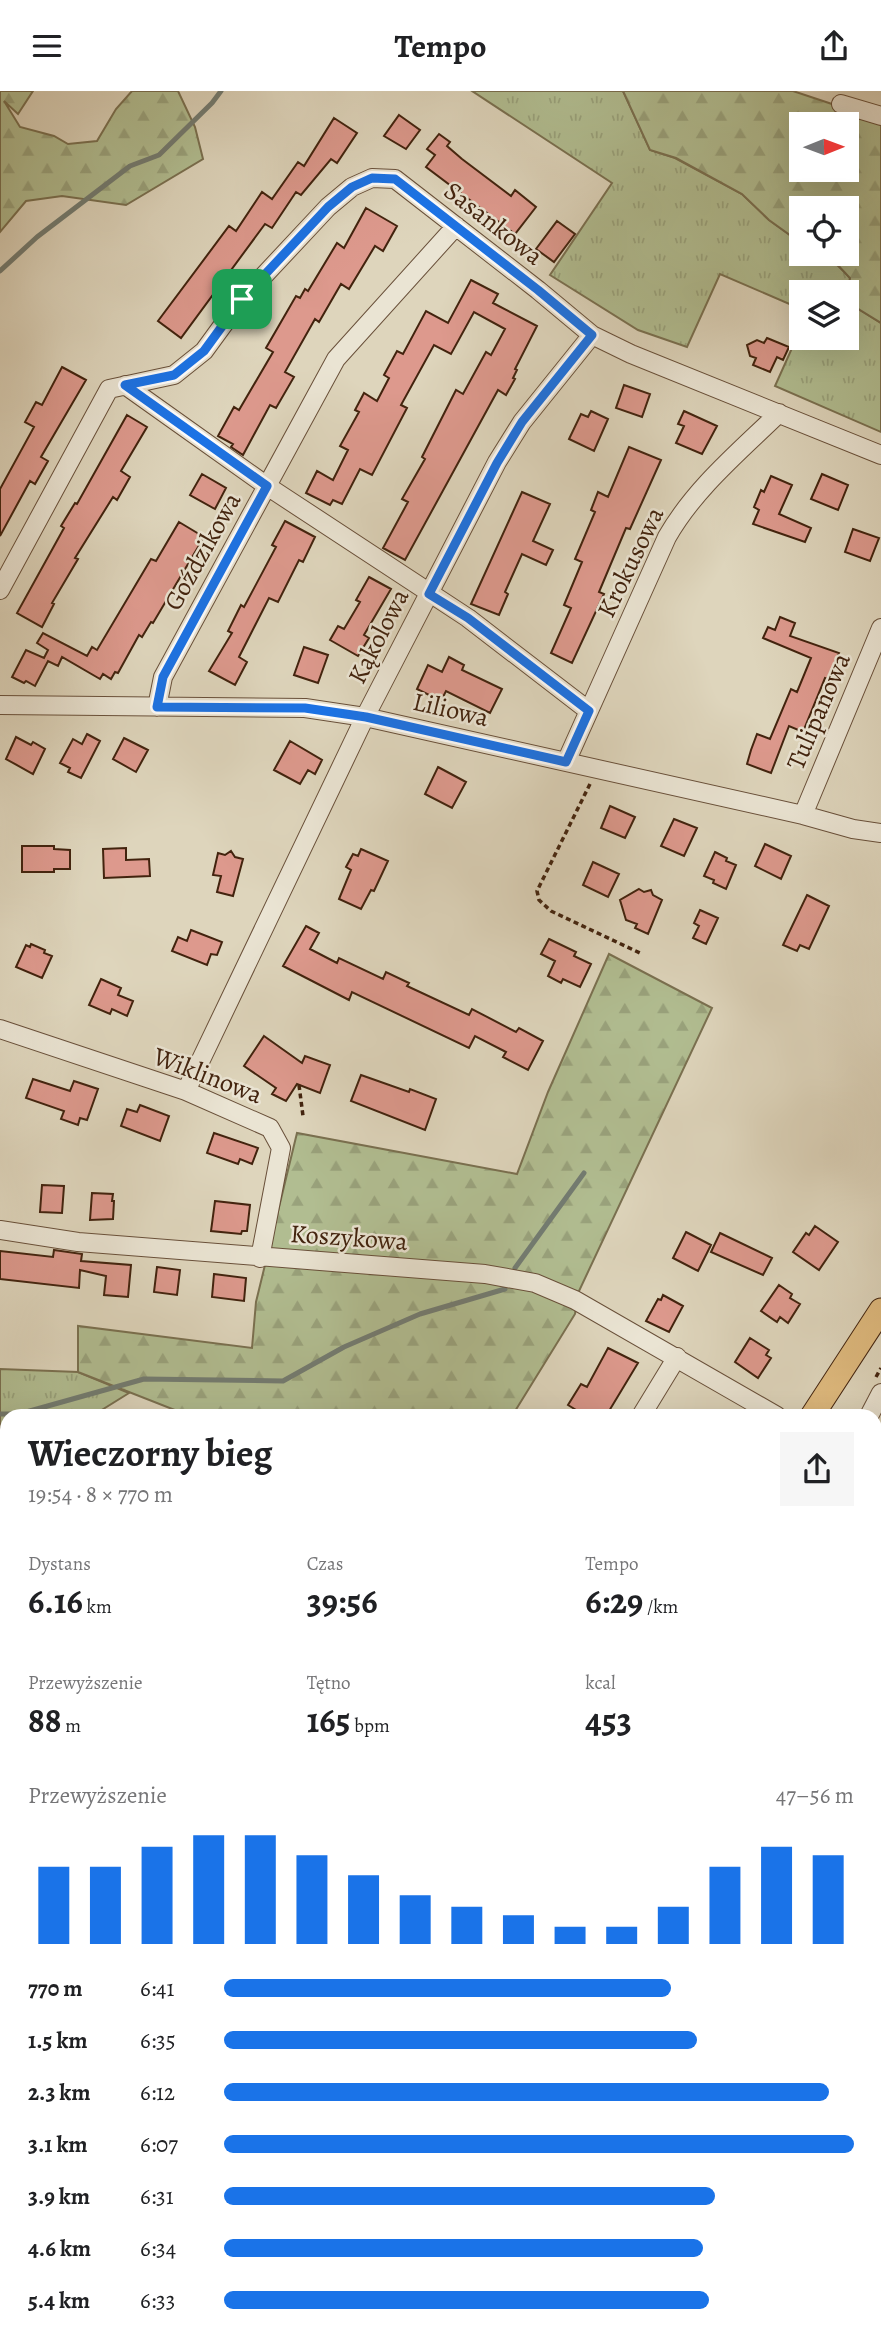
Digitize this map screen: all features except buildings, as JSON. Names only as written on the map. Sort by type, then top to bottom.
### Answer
[{"type":"main road","points":[[817,1409],[881,1310]]},
{"type":"street","points":[[841,104],[881,116]]},
{"type":"street","name":"Sasankowa","points":[[125,385],[174,375],[204,351],[242,299],[328,207],[352,187],[372,178],[395,179],[592,335],[631,354],[881,455]]},
{"type":"street","name":"Goździkowa","points":[[157,707],[163,677],[336,359],[456,226]]},
{"type":"street","name":"Kąkolowa","points":[[186,1091],[366,717],[497,463],[522,422],[592,335]]},
{"type":"street","points":[[0,590],[109,389],[125,385],[267,486],[468,618],[589,711]]},
{"type":"street","name":"Krokusowa","points":[[566,762],[667,537],[679,516],[709,482],[779,413]]},
{"type":"street","name":"Tulipanowa","points":[[803,815],[881,628]]},
{"type":"street","name":"Liliowa","points":[[0,705],[305,708],[366,717],[803,815],[853,829],[881,833]]},
{"type":"street","name":"Wiklinowa","points":[[0,1029],[186,1091],[270,1128],[281,1148],[260,1258]]},
{"type":"street","name":"Koszykowa","points":[[0,1230],[78,1242],[485,1274],[535,1283],[575,1300],[765,1409]]},
{"type":"street","points":[[645,1409],[677,1357]]},
{"type":"street","points":[[873,1409],[881,1393]]},
{"type":"path","points":[[597,770],[537,891],[538,900],[551,911],[642,954]]},
{"type":"path","points":[[299,1085],[303,1116]]},
{"type":"green space","points":[[0,91],[33,91],[18,114],[4,101],[20,127],[54,136],[68,144],[97,141],[116,109],[132,91],[178,91],[195,127],[203,159],[126,205],[62,196],[26,201],[0,232]]},
{"type":"green space","points":[[472,91],[623,91],[650,150],[675,158],[742,194],[769,220],[789,234],[789,266],[838,266],[850,280],[789,280],[789,304],[720,274],[687,347],[638,330],[550,275],[612,183]]},
{"type":"green space","points":[[623,91],[793,91],[851,112],[789,112],[789,182],[859,182],[859,115],[881,125],[881,323],[859,309],[859,280],[850,280],[839,266],[859,266],[859,196],[789,196],[789,234],[769,220],[742,194],[676,158],[650,150]]},
{"type":"green space","points":[[859,309],[881,323],[881,432],[775,386],[791,350],[859,350]]},
{"type":"green space","points":[[609,954],[712,1008],[579,1291],[575,1314],[516,1409],[172,1409],[78,1372],[78,1326],[252,1348],[256,1302],[297,1133],[517,1174],[548,1092]]},
{"type":"green space","points":[[0,1369],[78,1372],[129,1393],[103,1409],[0,1409]]},
{"type":"waterway","points":[[0,271],[37,237],[130,166],[159,155],[221,91]]},
{"type":"waterway","points":[[515,1268],[584,1173]]},
{"type":"waterway","points":[[37,1409],[144,1379],[283,1381],[344,1347],[420,1314],[505,1289]]},
{"type":"route","points":[[372,178],[395,179],[592,335],[522,422],[497,463],[429,594],[468,618],[589,711],[566,762],[366,717],[305,708],[157,707],[163,677],[267,486],[125,385],[174,375],[204,351],[242,299],[328,207],[352,187],[372,178]]}]
